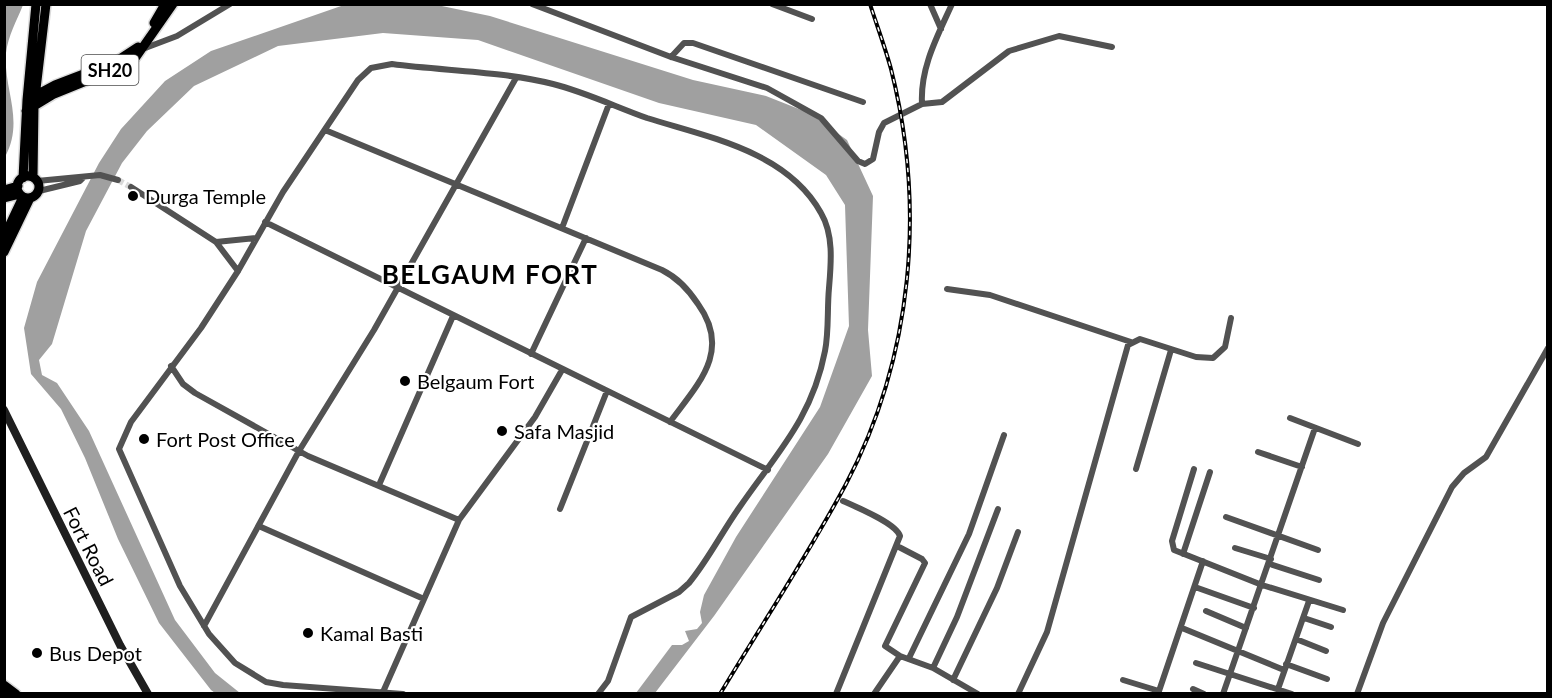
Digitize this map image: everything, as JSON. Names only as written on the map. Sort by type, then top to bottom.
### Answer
[{"type":"main road","points":[[4,252],[26,187],[36,4]]},
{"type":"main road","points":[[31,103],[46,4]]},
{"type":"main road","name":"SH20","points":[[139,50],[165,4]]},
{"type":"main road","name":"SH20","points":[[31,103],[55,85],[115,62],[139,50],[173,4]]},
{"type":"main road","points":[[4,198],[26,187]]},
{"type":"main road","points":[[5,231],[26,187]]},
{"type":"main road","points":[[4,190],[26,187],[39,191]]},
{"type":"main road","name":"Fort Road","points":[[4,410],[45,500],[142,693]]},
{"type":"main road","name":"Fort Road","points":[[4,424],[120,645],[148,693]]},
{"type":"main road","points":[[4,686],[16,693]]},
{"type":"street","points":[[139,50],[177,36],[219,7],[230,4]]},
{"type":"street","points":[[532,4],[671,57],[766,87],[821,118],[858,161],[865,164],[873,159],[884,123],[922,104],[942,102],[1009,51],[1043,39],[1073,37],[1112,47]]},
{"type":"street","points":[[772,4],[812,19]]},
{"type":"street","points":[[930,4],[941,29]]},
{"type":"street","points":[[922,104],[923,74],[952,4]]},
{"type":"street","points":[[671,57],[680,45],[687,42],[863,102]]},
{"type":"street","points":[[403,693],[283,686],[266,682],[226,655],[204,626],[180,586],[119,449],[131,423],[201,328],[238,271],[265,222],[363,74],[381,65],[516,78],[554,84],[609,105],[710,136],[748,152],[797,182],[822,213],[831,257],[825,349],[818,380],[803,416],[689,583],[679,592],[631,618],[608,681],[604,690],[598,693]]},
{"type":"street","points":[[204,626],[261,527],[300,451],[397,289],[516,78]]},
{"type":"street","points":[[562,228],[609,105]]},
{"type":"street","points":[[325,130],[672,275],[694,297],[708,321],[713,348],[702,378],[670,422]]},
{"type":"street","points":[[26,187],[100,175],[116,179]]},
{"type":"street","points":[[39,191],[80,181],[84,177]]},
{"type":"street","points":[[131,187],[216,242],[238,271]]},
{"type":"street","points":[[265,222],[768,470]]},
{"type":"street","points":[[216,242],[256,238]]},
{"type":"street","points":[[531,354],[586,238]]},
{"type":"street","points":[[947,289],[1000,298],[1131,342],[1146,340],[1196,357],[1213,358],[1225,347],[1232,318]]},
{"type":"street","points":[[379,485],[453,316]]},
{"type":"street","points":[[1018,693],[1047,632],[1126,351],[1131,342]]},
{"type":"street","points":[[1357,693],[1383,623],[1452,487],[1486,457],[1548,348]]},
{"type":"street","points":[[1136,469],[1171,350]]},
{"type":"street","points":[[171,366],[183,384],[195,393],[300,451],[459,520]]},
{"type":"street","points":[[383,692],[459,520],[536,417],[562,370]]},
{"type":"street","points":[[560,509],[607,391]]},
{"type":"street","points":[[1290,418],[1358,444]]},
{"type":"street","points":[[1223,693],[1271,562],[1315,428]]},
{"type":"street","points":[[909,658],[969,534],[1004,435]]},
{"type":"street","points":[[1258,452],[1302,467]]},
{"type":"street","points":[[1194,469],[1171,544],[1174,550],[1262,585],[1343,610]]},
{"type":"street","points":[[1183,554],[1210,472]]},
{"type":"street","points":[[836,693],[900,536],[897,530],[843,501]]},
{"type":"street","points":[[933,668],[957,617],[998,509]]},
{"type":"street","points":[[1226,517],[1318,550]]},
{"type":"street","points":[[261,527],[424,599]]},
{"type":"street","points":[[954,680],[997,588],[1018,532]]},
{"type":"street","points":[[897,546],[922,559],[925,563],[885,644],[900,656],[933,668],[978,693]]},
{"type":"street","points":[[1235,548],[1319,580]]},
{"type":"street","points":[[1124,680],[1159,692],[1203,561]]},
{"type":"street","points":[[1195,587],[1254,608]]},
{"type":"street","points":[[1278,688],[1309,601]]},
{"type":"street","points":[[1206,611],[1246,628]]},
{"type":"street","points":[[1304,618],[1331,627]]},
{"type":"street","points":[[1182,628],[1239,653],[1327,679]]},
{"type":"street","points":[[1296,639],[1326,651]]},
{"type":"street","points":[[874,693],[900,656]]},
{"type":"street","points":[[1196,663],[1292,693]]},
{"type":"street","points":[[1193,689],[1204,693]]},
{"type":"shaded area","points":[[5,4],[23,5],[6,53],[13,130],[5,157]]},
{"type":"shaded area","points":[[344,5],[437,5],[490,16],[693,80],[766,96],[809,113],[847,140],[873,196],[868,330],[872,376],[828,454],[714,616],[655,693],[636,693],[672,645],[682,645],[689,641],[685,631],[697,629],[702,623],[700,612],[704,595],[736,537],[820,407],[849,326],[845,205],[826,175],[756,125],[659,103],[478,40],[383,33],[278,46],[194,86],[147,131],[122,163],[86,231],[52,344],[39,360],[42,375],[57,383],[89,431],[175,620],[215,673],[240,693],[215,693],[211,690],[159,623],[118,539],[85,458],[61,409],[31,374],[24,328],[37,282],[99,163],[121,129],[165,81],[211,51]]},
{"type":"tunnel","points":[[118,180],[131,187]]},
{"type":"railway","points":[[720,694],[801,563],[846,484],[869,435],[886,385],[899,333],[907,281],[910,227],[908,174],[902,121],[891,69],[870,4]]},
{"type":"place","name":"Durga Temple","points":[[133,196]]},
{"type":"place","name":"Belgaum Fort","points":[[405,381]]},
{"type":"place","name":"Safa Masjid","points":[[502,431]]},
{"type":"place","name":"Fort Post Office","points":[[144,439]]},
{"type":"place","name":"Kamal Basti","points":[[308,633]]},
{"type":"place","name":"Bus Depot","points":[[37,653]]},
{"type":"district","name":"BELGAUM FORT","points":[[490,274]]}]
